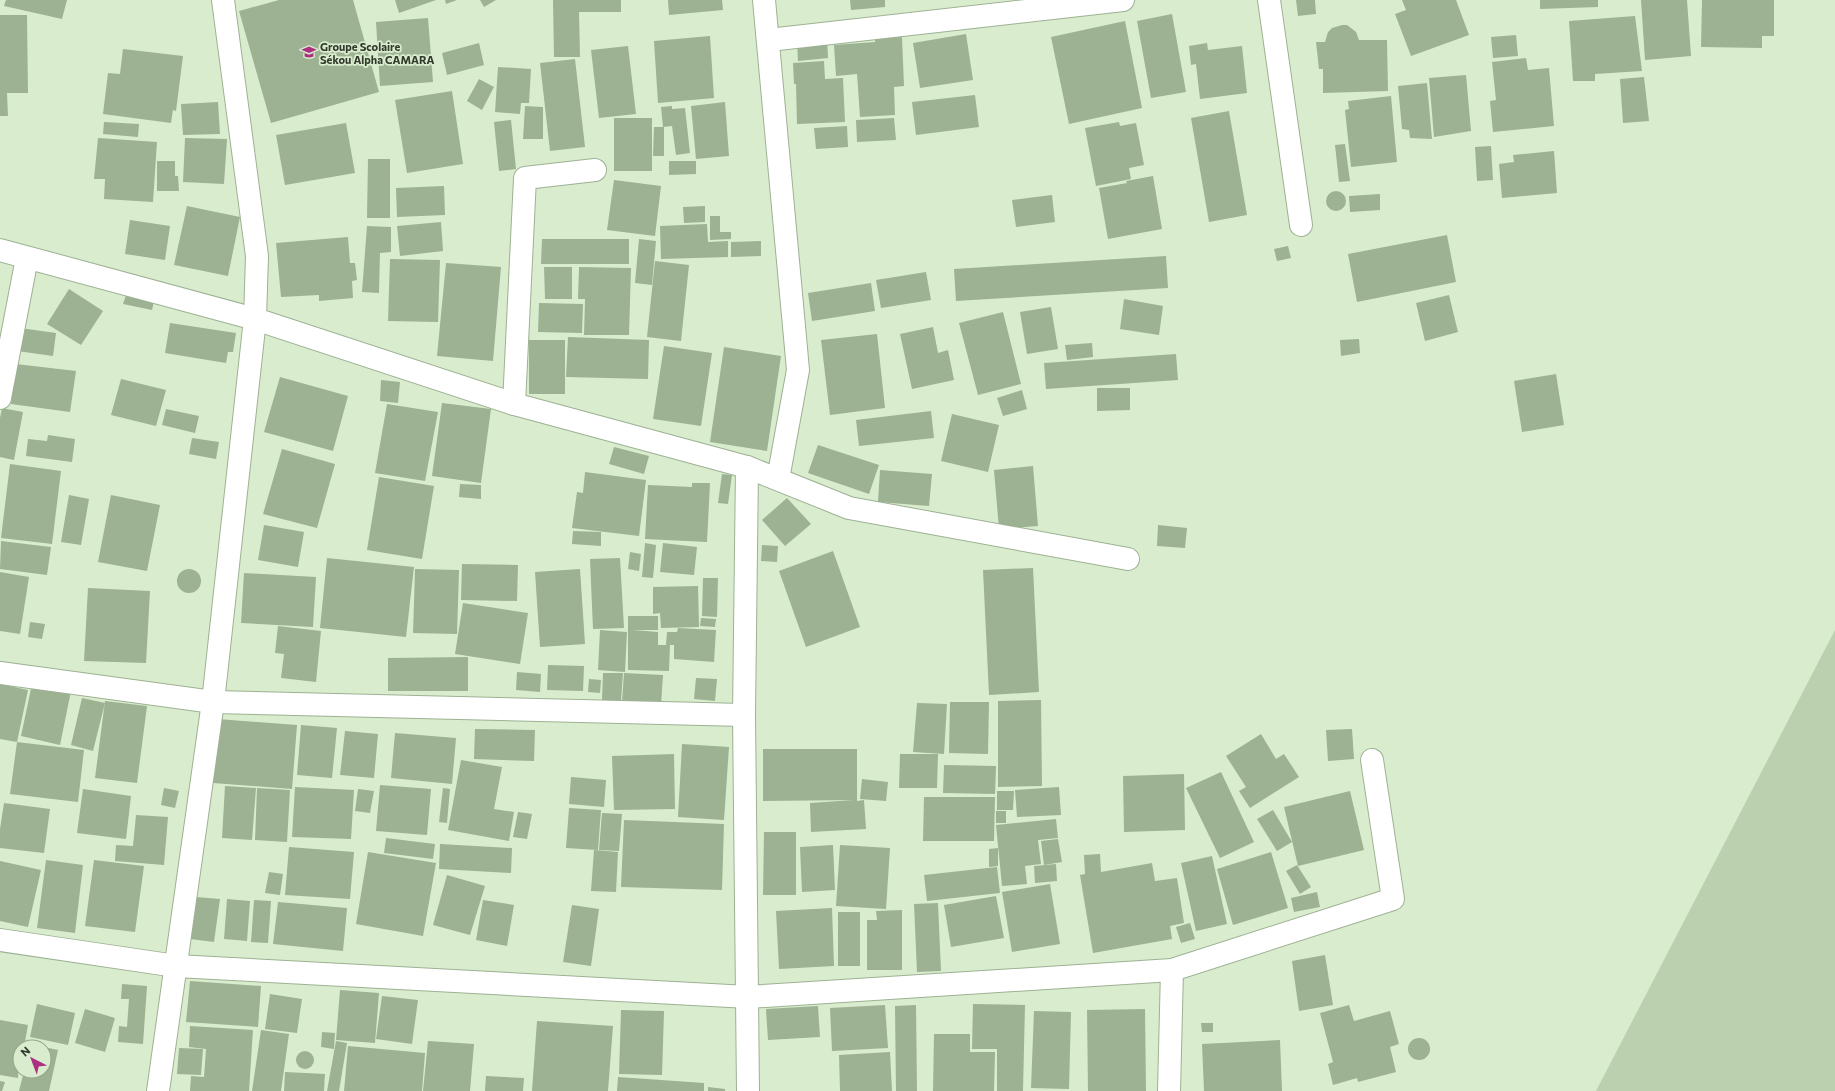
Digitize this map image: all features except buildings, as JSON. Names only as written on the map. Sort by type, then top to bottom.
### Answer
[{"type":"street","points":[[158,1091],[213,702],[255,319],[257,256],[223,0]]},
{"type":"street","points":[[764,0],[769,40],[798,370],[778,479]]},
{"type":"street","points":[[769,40],[1123,0]]},
{"type":"street","points":[[1269,0],[1301,225]]},
{"type":"street","points":[[514,404],[525,178],[595,170]]},
{"type":"street","points":[[0,250],[255,319],[514,404],[748,467],[849,508],[1128,559]]},
{"type":"street","points":[[0,398],[27,258]]},
{"type":"street","points":[[748,467],[744,715],[748,1091]]},
{"type":"street","points":[[0,673],[213,702],[744,715]]},
{"type":"street","points":[[0,940],[176,966],[748,997],[1172,970],[1393,899],[1372,760]]},
{"type":"street","points":[[1169,1091],[1172,970]]},
{"type":"green space","points":[[1835,630],[1835,1091],[1596,1091]]},
{"type":"place","name":"Groupe Scolaire Sékou Alpha CAMARA","points":[[309,52]]}]
